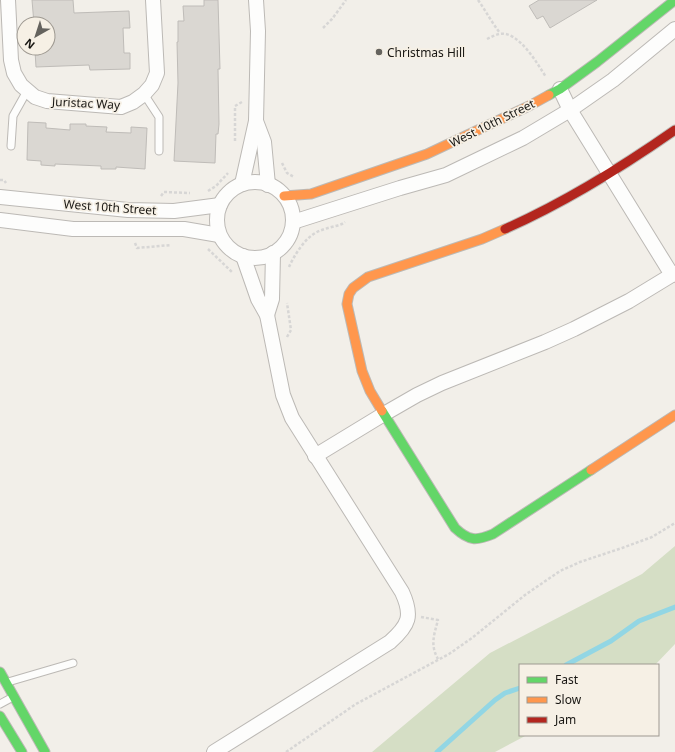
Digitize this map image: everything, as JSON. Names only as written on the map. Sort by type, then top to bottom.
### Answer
[{"type":"street","points":[[8,0],[11,60],[14,73],[21,85],[27,91]]},
{"type":"street","points":[[144,94],[152,85],[157,73],[153,0]]},
{"type":"street","points":[[242,184],[256,121],[258,31],[256,0]]},
{"type":"street","name":"West 10th Street","points":[[284,196],[311,194],[427,154],[529,106],[560,89],[597,62],[675,0]]},
{"type":"street","name":"West 10th Street","points":[[293,222],[446,175],[523,138],[570,110],[613,80],[675,29]]},
{"type":"street","points":[[316,456],[384,414],[442,383],[545,342],[600,317],[674,274],[570,110],[560,89]]},
{"type":"street","name":"Juristac Way","points":[[27,91],[34,97],[47,101],[121,107],[134,102],[144,94]]},
{"type":"street","points":[[256,121],[264,142],[268,185]]},
{"type":"street","points":[[675,130],[632,160],[529,218],[489,236],[368,277],[353,287],[349,294],[347,304],[362,371],[370,391],[456,528],[464,536],[472,539],[481,539],[493,534],[675,415]]},
{"type":"street","points":[[249,182],[262,183],[274,187],[284,196],[289,204],[293,222],[290,235],[283,245],[273,253],[261,258],[248,258],[236,254],[226,246],[219,235],[217,214],[220,204],[227,194],[237,186],[249,182]]},
{"type":"street","name":"West 10th Street","points":[[0,197],[128,210],[174,211],[220,204]]},
{"type":"street","name":"West 10th Street","points":[[0,220],[73,228],[184,229],[219,235]]},
{"type":"street","points":[[267,314],[272,299],[273,253]]},
{"type":"street","points":[[214,752],[390,642],[406,625],[409,615],[407,603],[402,592],[292,418],[283,395],[267,314],[258,299],[243,256]]},
{"type":"street","points":[[0,672],[45,752]]},
{"type":"street","points":[[0,716],[22,752]]},
{"type":"lane","points":[[11,146],[13,116],[27,91]]},
{"type":"lane","points":[[144,94],[159,117],[159,151]]},
{"type":"lane","points":[[6,683],[73,663]]},
{"type":"lane","points":[[0,704],[13,696]]},
{"type":"path","points":[[323,28],[332,19],[346,0]]},
{"type":"path","points":[[478,0],[487,11],[500,34]]},
{"type":"path","points":[[487,39],[500,34],[512,37],[523,45],[532,55],[546,77]]},
{"type":"path","points":[[235,106],[235,144]]},
{"type":"path","points":[[280,160],[288,172],[297,178]]},
{"type":"path","points":[[202,193],[216,186],[230,170]]},
{"type":"path","points":[[164,192],[192,193]]},
{"type":"path","points":[[288,273],[289,266],[306,240],[318,232],[342,224]]},
{"type":"path","points":[[137,248],[175,245]]},
{"type":"path","points":[[207,248],[234,274]]},
{"type":"path","points":[[287,300],[291,330]]},
{"type":"path","points":[[286,752],[356,704],[438,659],[472,638],[525,595],[560,571],[580,562],[652,537],[675,523]]},
{"type":"path","points":[[438,620],[433,646],[434,652],[438,659]]},
{"type":"green space","points":[[675,546],[675,644],[656,664],[519,664],[519,736],[525,736],[495,752],[372,752],[490,653],[642,574]]},
{"type":"building","points":[[32,0],[73,0],[74,13],[129,11],[130,28],[123,28],[124,53],[130,53],[130,69],[90,70],[89,65],[36,67],[35,56],[56,56],[56,16],[33,16]]},
{"type":"building","points":[[204,0],[218,0],[220,69],[218,69],[219,124],[218,134],[216,134],[215,163],[174,161],[178,83],[178,21],[184,21],[183,6],[204,6]]},
{"type":"building","points":[[539,0],[597,0],[550,28],[543,16],[537,19],[529,6]]},
{"type":"building","points":[[28,122],[46,123],[46,128],[70,130],[70,124],[86,124],[86,126],[107,127],[106,132],[131,133],[131,127],[147,128],[145,169],[116,167],[116,169],[101,169],[101,166],[55,164],[55,166],[41,165],[41,161],[27,160]]},
{"type":"waterway","points":[[568,664],[611,641],[639,621],[675,607]]},
{"type":"waterway","points":[[437,752],[495,700],[505,693],[519,688]]},
{"type":"traffic: fast","points":[[549,95],[560,89],[597,62],[675,0]]},
{"type":"traffic: fast","points":[[382,411],[455,528],[469,537],[477,539],[493,534],[591,470]]},
{"type":"traffic: fast","points":[[0,672],[45,752]]},
{"type":"traffic: fast","points":[[0,716],[22,752]]},
{"type":"traffic: slow","points":[[284,196],[311,194],[427,154],[549,95]]},
{"type":"traffic: slow","points":[[382,411],[370,391],[362,371],[347,304],[349,294],[353,288],[368,277],[482,239],[505,229]]},
{"type":"traffic: slow","points":[[591,470],[675,415]]},
{"type":"traffic: jam","points":[[505,229],[549,208],[592,184],[675,130]]},
{"type":"place","name":"Christmas Hill","points":[[379,52]]}]
